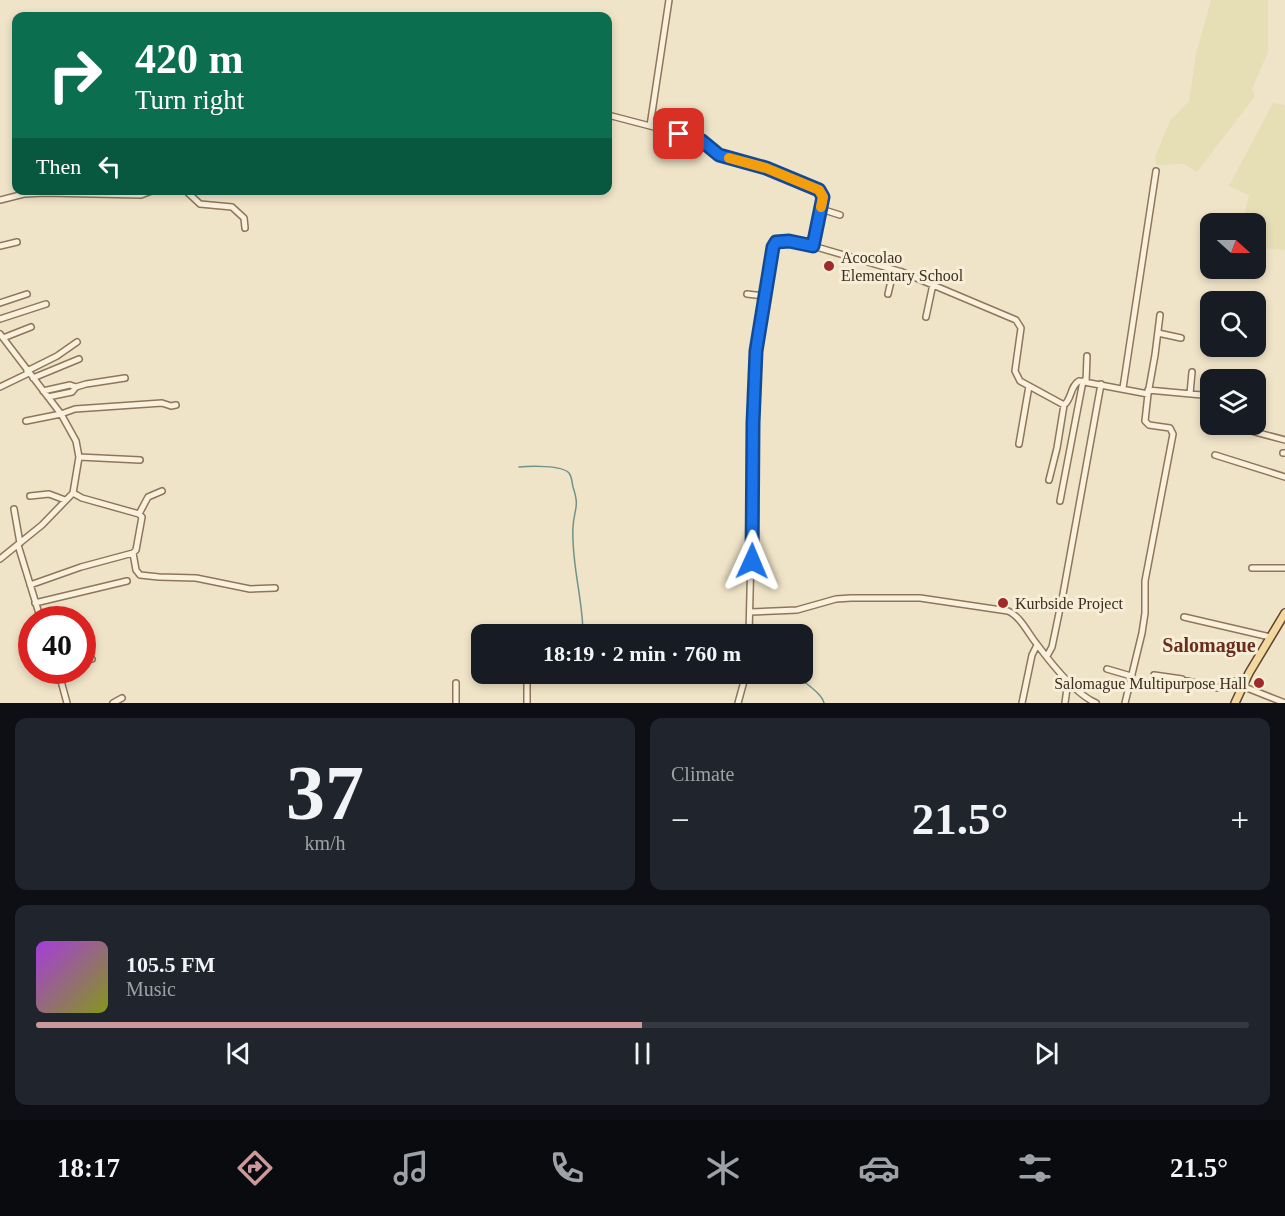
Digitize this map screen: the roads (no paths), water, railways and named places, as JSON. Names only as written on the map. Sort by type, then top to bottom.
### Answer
[{"type":"main road","points":[[1235,703],[1285,613]]},
{"type":"street","points":[[650,126],[669,0]]},
{"type":"street","points":[[612,117],[699,139],[719,155],[766,168],[819,190],[823,197],[813,246]]},
{"type":"street","points":[[1123,388],[1156,171]]},
{"type":"street","points":[[0,200],[20,195]]},
{"type":"street","points":[[190,195],[200,204],[232,207],[244,218],[245,228]]},
{"type":"street","points":[[821,209],[840,215]]},
{"type":"street","points":[[749,624],[757,342],[776,242],[789,241],[813,246],[902,272],[1018,321],[1021,332],[1016,374],[1020,381],[1064,405]]},
{"type":"street","points":[[0,246],[18,242]]},
{"type":"street","points":[[888,294],[892,277],[902,272]]},
{"type":"street","points":[[926,317],[933,284]]},
{"type":"street","points":[[0,303],[27,294]]},
{"type":"street","points":[[747,294],[764,296]]},
{"type":"street","points":[[0,319],[46,304]]},
{"type":"street","points":[[1125,703],[1142,633],[1145,613],[1145,581],[1173,434],[1170,428],[1144,421],[1160,315]]},
{"type":"street","points":[[0,559],[42,525],[73,493],[79,458],[76,441],[61,414],[2,339],[31,327]]},
{"type":"street","points":[[1158,333],[1181,338]]},
{"type":"street","points":[[0,387],[57,356],[77,342]]},
{"type":"street","points":[[1060,501],[1085,381],[1087,356]]},
{"type":"street","points":[[33,378],[79,359]]},
{"type":"street","points":[[1190,394],[1192,372]]},
{"type":"street","points":[[43,391],[125,378]]},
{"type":"street","points":[[1049,480],[1064,405],[1074,385],[1085,381],[1148,392],[1200,395]]},
{"type":"street","points":[[1047,656],[1052,647],[1063,594],[1101,384]]},
{"type":"street","points":[[1019,444],[1029,386]]},
{"type":"street","points":[[48,397],[72,392],[76,387]]},
{"type":"street","points":[[26,421],[75,409],[162,403],[176,405]]},
{"type":"street","points":[[1266,435],[1285,440]]},
{"type":"street","points":[[1215,455],[1285,477]]},
{"type":"street","points":[[79,458],[140,460]]},
{"type":"street","points":[[30,585],[81,567],[133,553],[136,550],[142,517],[140,514],[148,497],[162,491]]},
{"type":"street","points":[[73,493],[82,498],[140,514]]},
{"type":"street","points":[[30,495],[49,494],[65,500]]},
{"type":"street","points":[[14,509],[19,544],[36,606]]},
{"type":"street","points":[[133,553],[136,570],[140,574],[159,578],[196,578],[250,589],[275,588]]},
{"type":"street","points":[[1252,568],[1285,568]]},
{"type":"street","points":[[35,603],[127,581]]},
{"type":"street","points":[[750,612],[797,610],[845,598],[926,598],[1012,613],[1068,681],[1086,698],[1096,703]]},
{"type":"street","points":[[1184,617],[1270,637]]},
{"type":"street","points":[[1022,703],[1032,655],[1037,645]]},
{"type":"street","points":[[1107,669],[1131,676]]},
{"type":"street","points":[[1154,675],[1218,688],[1226,679],[1285,703]]},
{"type":"street","points":[[1065,703],[1068,681]]},
{"type":"street","points":[[456,682],[456,703]]},
{"type":"street","points":[[62,684],[67,703]]},
{"type":"street","points":[[527,684],[527,703]]},
{"type":"street","points":[[738,703],[743,684]]},
{"type":"street","points":[[112,703],[122,698]]},
{"type":"waterway","points":[[519,467],[553,467],[565,470],[571,476],[576,499],[573,540],[582,624]]},
{"type":"waterway","points":[[807,684],[823,699],[824,703]]},
{"type":"place","name":"Acocolao Elementary School","points":[[829,266]]},
{"type":"place","name":"Kurbside Project","points":[[1003,603]]},
{"type":"place","name":"Salomague Multipurpose Hall","points":[[1259,683]]},
{"type":"district","name":"Salomague","points":[[1209,645]]}]
